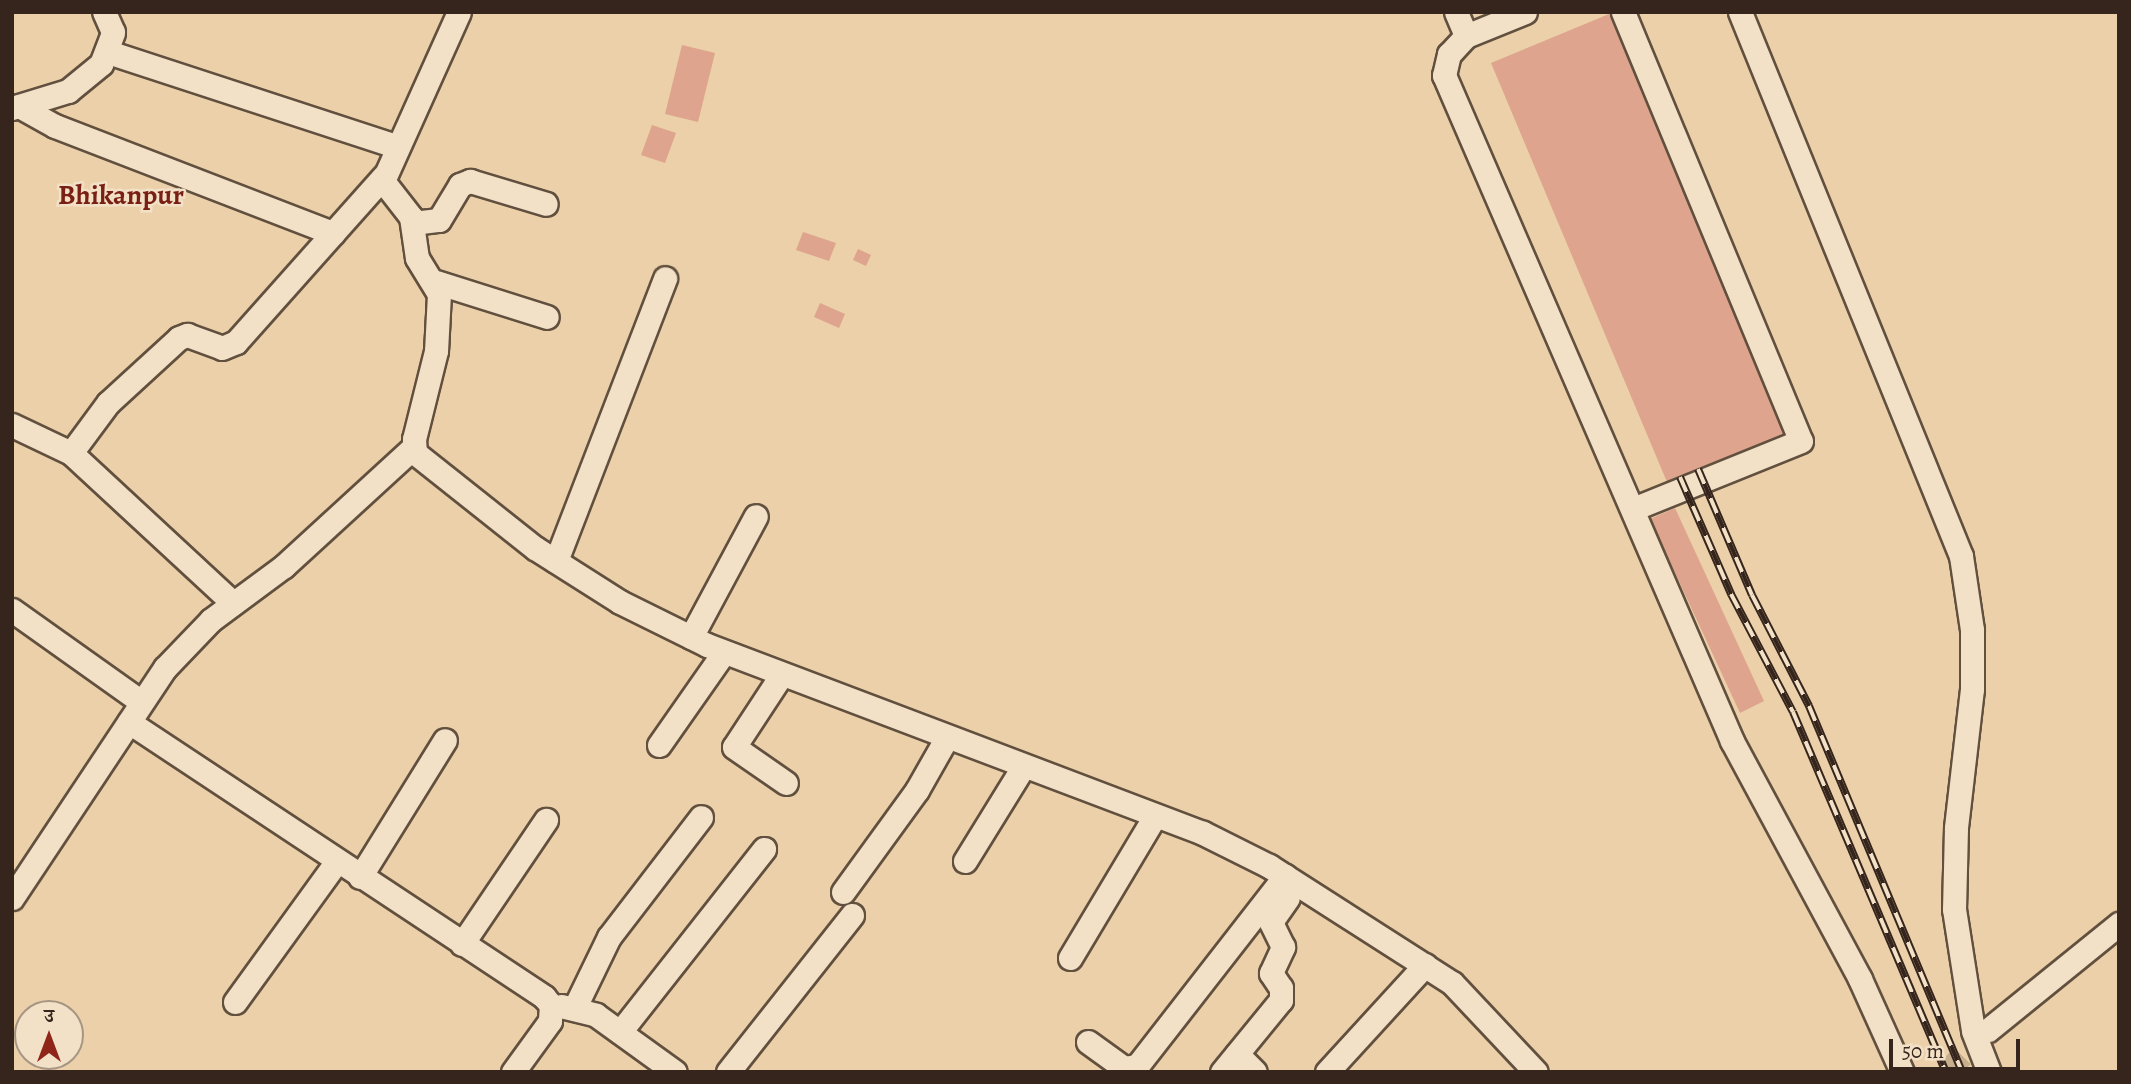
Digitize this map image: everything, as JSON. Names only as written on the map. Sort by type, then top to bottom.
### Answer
[{"type":"street","points":[[15,107],[68,91],[101,64],[108,52],[113,32],[104,12]]},
{"type":"street","points":[[71,453],[108,403],[179,338],[192,336],[222,348],[236,342],[383,177],[459,12]]},
{"type":"street","points":[[1456,12],[1465,37]]},
{"type":"street","points":[[1525,12],[1465,37],[1449,54],[1444,75],[1635,508],[1732,741],[1860,979],[1902,1072]]},
{"type":"street","points":[[1623,12],[1801,441],[1635,508]]},
{"type":"street","points":[[1740,12],[1961,556],[1972,630],[1972,689],[1956,828],[1954,909],[1973,1031],[1989,1072]]},
{"type":"street","points":[[108,52],[398,147]]},
{"type":"street","points":[[15,107],[55,126],[333,233]]},
{"type":"street","points":[[383,177],[383,183],[413,223],[417,258],[436,282],[547,317]]},
{"type":"street","points":[[413,223],[439,220],[460,185],[470,181],[546,204]]},
{"type":"street","points":[[556,561],[665,278]]},
{"type":"street","points":[[12,898],[129,722],[140,701],[192,638],[233,603],[284,566],[414,447],[436,351],[436,282]]},
{"type":"street","points":[[12,425],[71,453],[233,603]]},
{"type":"street","points":[[414,447],[419,457],[556,561],[620,602],[724,652],[946,739],[1203,833],[1292,880],[1452,983],[1493,1022],[1536,1072]]},
{"type":"street","points":[[691,637],[756,516]]},
{"type":"street","points":[[12,610],[140,701]]},
{"type":"street","points":[[659,745],[724,652]]},
{"type":"street","points":[[782,674],[734,747],[786,783]]},
{"type":"street","points":[[129,722],[551,1005],[575,1007],[620,1032],[675,1072]]},
{"type":"street","points":[[843,892],[916,790],[946,739]]},
{"type":"street","points":[[360,877],[445,740]]},
{"type":"street","points":[[965,861],[1023,767]]},
{"type":"street","points":[[1070,958],[1155,816]]},
{"type":"street","points":[[575,1007],[610,937],[701,817]]},
{"type":"street","points":[[462,944],[546,820]]},
{"type":"street","points":[[620,1032],[764,849]]},
{"type":"street","points":[[235,1002],[337,861]]},
{"type":"street","points":[[1088,1042],[1124,1069],[1137,1066],[1292,880]]},
{"type":"street","points":[[1255,1072],[1229,1063],[1281,1000],[1281,988],[1271,973],[1283,947],[1271,922],[1292,880]]},
{"type":"street","points":[[728,1072],[852,915]]},
{"type":"street","points":[[1989,1030],[2119,924]]},
{"type":"street","points":[[1327,1072],[1425,965]]},
{"type":"street","points":[[513,1072],[550,1021],[551,1005]]},
{"type":"building","points":[[1614,12],[1790,431],[1667,482],[1491,63]]},
{"type":"building","points":[[682,45],[715,53],[698,122],[665,114]]},
{"type":"building","points":[[652,125],[676,133],[665,163],[641,155]]},
{"type":"building","points":[[803,232],[836,243],[829,261],[796,250]]},
{"type":"building","points":[[858,249],[871,255],[866,266],[853,260]]},
{"type":"building","points":[[820,303],[845,314],[839,328],[814,317]]},
{"type":"building","points":[[1675,508],[1764,701],[1740,713],[1650,519]]},
{"type":"tunnel","points":[[1946,1072],[1988,1030]]},
{"type":"railway","points":[[1698,469],[1752,595],[1809,706],[1962,1072]]},
{"type":"railway","points":[[1680,477],[1731,594],[1793,712],[1946,1072]]},
{"type":"district","name":"Bhikanpur","points":[[121,195]]}]
